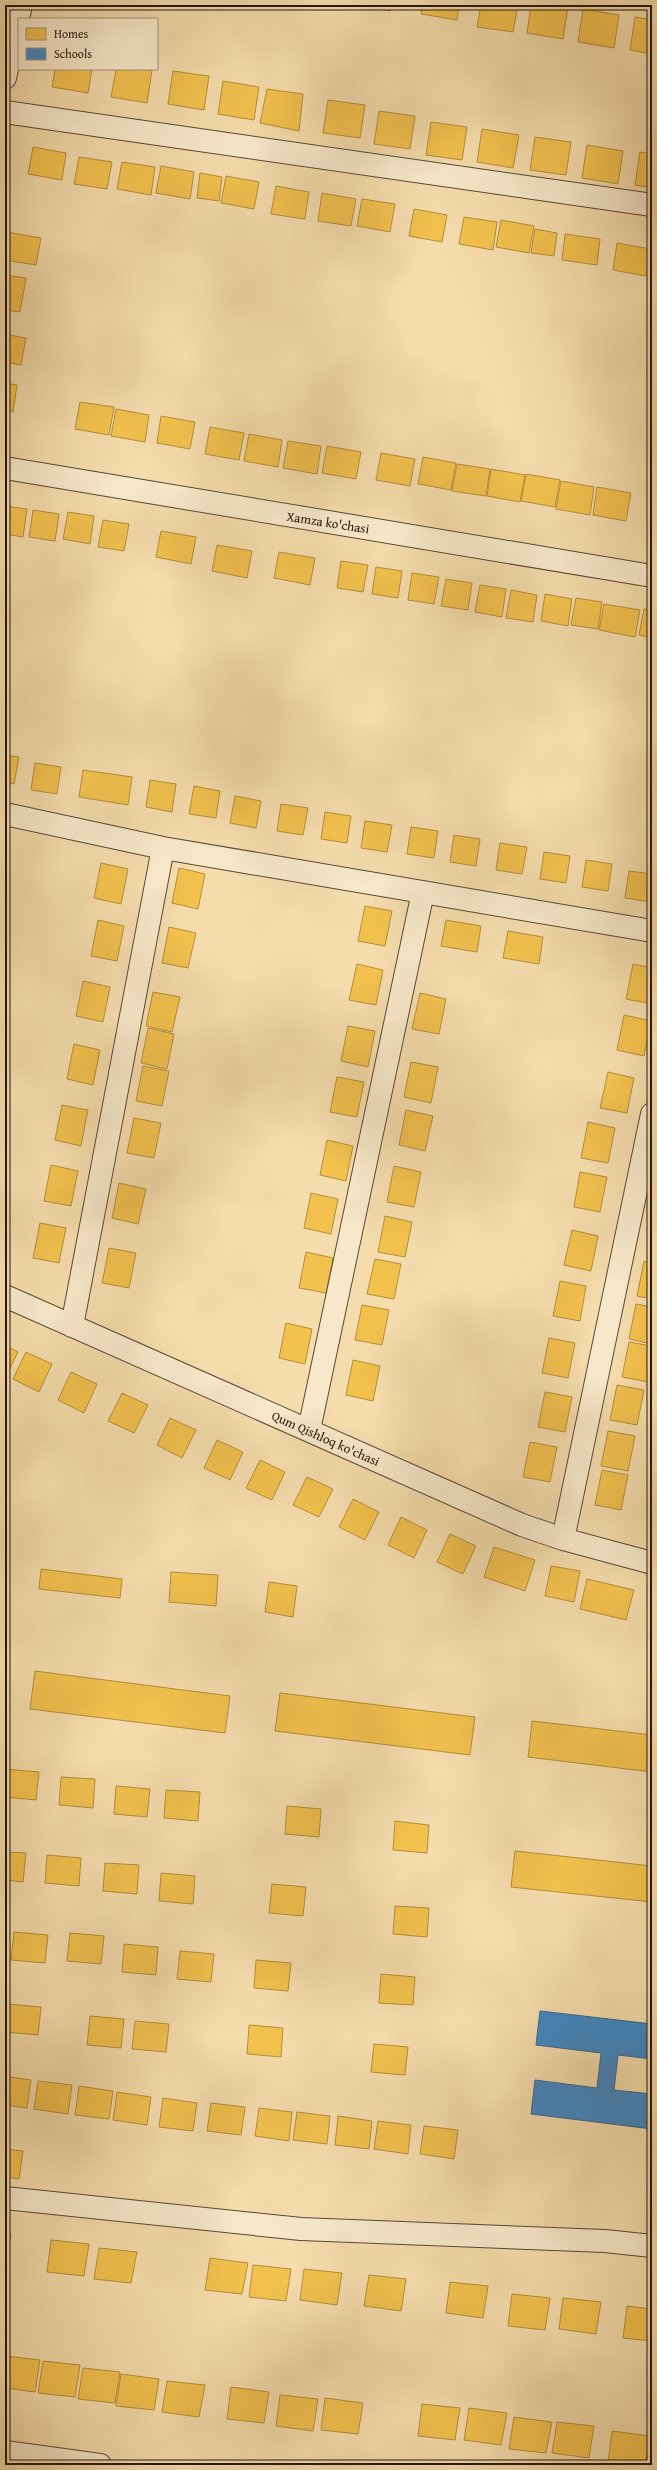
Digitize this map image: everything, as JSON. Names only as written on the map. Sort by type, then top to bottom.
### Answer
[{"type":"street","points":[[18,18],[21,5]]},
{"type":"street","points":[[5,78],[18,19]]},
{"type":"street","points":[[5,112],[652,205]]},
{"type":"street","name":"Xamza ko'chasi","points":[[5,468],[652,576]]},
{"type":"street","points":[[5,814],[163,848],[652,931]]},
{"type":"street","points":[[72,1326],[163,848]]},
{"type":"street","points":[[309,1430],[423,892]]},
{"type":"street","points":[[563,1539],[652,1114]]},
{"type":"street","name":"Qum Qishloq ko'chasi","points":[[5,1296],[522,1525],[563,1539],[652,1563]]},
{"type":"street","points":[[5,2198],[301,2229],[605,2241],[652,2246]]},
{"type":"street","points":[[5,2452],[100,2465]]},
{"type":"building: Homes","points":[[354,5],[391,5],[390,11]]},
{"type":"building: Homes","points":[[422,5],[459,5],[457,20],[421,14]]},
{"type":"building: Homes","points":[[481,5],[518,5],[513,32],[477,27]]},
{"type":"building: Homes","points":[[531,5],[568,6],[563,39],[527,33]]},
{"type":"building: Homes","points":[[583,9],[619,15],[614,48],[578,42]]},
{"type":"building: Homes","points":[[635,17],[652,20],[652,54],[630,50]]},
{"type":"building: Homes","points":[[55,70],[92,70],[88,93],[52,87]]},
{"type":"building: Homes","points":[[116,70],[152,70],[147,103],[111,97]]},
{"type":"building: Homes","points":[[173,71],[209,76],[204,110],[168,104]]},
{"type":"building: Homes","points":[[223,81],[259,87],[254,120],[218,114]]},
{"type":"building: Homes","points":[[267,89],[303,94],[299,131],[260,123]]},
{"type":"building: Homes","points":[[328,100],[365,105],[360,138],[323,133]]},
{"type":"building: Homes","points":[[379,111],[415,116],[410,149],[374,144]]},
{"type":"building: Homes","points":[[431,122],[467,127],[462,160],[426,155]]},
{"type":"building: Homes","points":[[482,129],[519,135],[513,168],[477,162]]},
{"type":"building: Homes","points":[[535,137],[571,142],[566,175],[530,170]]},
{"type":"building: Homes","points":[[587,145],[623,151],[618,184],[582,178]]},
{"type":"building: Homes","points":[[33,147],[66,153],[62,180],[28,174]]},
{"type":"building: Homes","points":[[640,152],[652,154],[652,188],[635,185]]},
{"type":"building: Homes","points":[[79,157],[112,162],[107,189],[74,184]]},
{"type":"building: Homes","points":[[122,162],[155,167],[151,195],[117,189]]},
{"type":"building: Homes","points":[[161,166],[194,172],[190,199],[156,193]]},
{"type":"building: Homes","points":[[200,173],[222,177],[219,201],[197,198]]},
{"type":"building: Homes","points":[[226,176],[259,182],[254,209],[221,203]]},
{"type":"building: Homes","points":[[276,186],[309,192],[305,219],[271,214]]},
{"type":"building: Homes","points":[[322,193],[356,199],[351,226],[318,221]]},
{"type":"building: Homes","points":[[362,199],[395,204],[390,232],[357,226]]},
{"type":"building: Homes","points":[[414,209],[447,215],[442,242],[409,236]]},
{"type":"building: Homes","points":[[464,217],[497,222],[493,250],[459,244]]},
{"type":"building: Homes","points":[[501,220],[534,226],[529,253],[496,247]]},
{"type":"building: Homes","points":[[535,229],[557,233],[554,256],[531,253]]},
{"type":"building: Homes","points":[[7,232],[41,238],[36,265],[5,260]]},
{"type":"building: Homes","points":[[565,234],[600,239],[597,265],[562,260]]},
{"type":"building: Homes","points":[[617,243],[651,249],[646,276],[613,270]]},
{"type":"building: Homes","points":[[5,275],[26,278],[20,312],[5,310]]},
{"type":"building: Homes","points":[[5,334],[26,338],[21,365],[5,362]]},
{"type":"building: Homes","points":[[5,383],[17,385],[13,412],[5,410]]},
{"type":"building: Homes","points":[[80,402],[114,407],[109,435],[75,429]]},
{"type":"building: Homes","points":[[116,409],[149,415],[145,442],[111,436]]},
{"type":"building: Homes","points":[[161,416],[195,422],[190,449],[157,443]]},
{"type":"building: Homes","points":[[210,427],[244,433],[239,460],[205,454]]},
{"type":"building: Homes","points":[[249,434],[282,440],[278,467],[244,461]]},
{"type":"building: Homes","points":[[288,441],[321,446],[317,474],[283,468]]},
{"type":"building: Homes","points":[[327,446],[361,452],[356,479],[322,473]]},
{"type":"building: Homes","points":[[381,453],[415,459],[410,486],[376,480]]},
{"type":"building: Homes","points":[[423,457],[456,463],[451,490],[418,484]]},
{"type":"building: Homes","points":[[457,464],[490,469],[486,496],[452,491]]},
{"type":"building: Homes","points":[[491,469],[525,475],[520,502],[487,496]]},
{"type":"building: Homes","points":[[526,474],[560,480],[555,507],[521,501]]},
{"type":"building: Homes","points":[[561,481],[594,487],[590,515],[556,509]]},
{"type":"building: Homes","points":[[597,487],[631,493],[626,521],[593,515]]},
{"type":"building: Homes","points":[[5,506],[27,509],[23,537],[5,534]]},
{"type":"building: Homes","points":[[33,510],[59,514],[55,541],[29,537]]},
{"type":"building: Homes","points":[[68,512],[94,516],[90,544],[63,539]]},
{"type":"building: Homes","points":[[103,520],[129,524],[124,551],[98,547]]},
{"type":"building: Homes","points":[[161,531],[196,537],[191,564],[156,557]]},
{"type":"building: Homes","points":[[217,545],[252,551],[247,578],[212,571]]},
{"type":"building: Homes","points":[[279,552],[315,558],[310,585],[274,578]]},
{"type":"building: Homes","points":[[341,561],[368,565],[363,592],[337,588]]},
{"type":"building: Homes","points":[[376,567],[402,571],[398,598],[372,594]]},
{"type":"building: Homes","points":[[412,573],[439,577],[434,604],[408,600]]},
{"type":"building: Homes","points":[[446,579],[472,583],[468,610],[441,606]]},
{"type":"building: Homes","points":[[480,585],[506,589],[502,617],[475,612]]},
{"type":"building: Homes","points":[[511,590],[537,595],[533,622],[506,618]]},
{"type":"building: Homes","points":[[545,594],[572,599],[568,626],[541,621]]},
{"type":"building: Homes","points":[[576,598],[602,602],[598,629],[571,625]]},
{"type":"building: Homes","points":[[604,604],[640,610],[635,637],[599,630]]},
{"type":"building: Homes","points":[[644,609],[652,610],[652,638],[639,635]]},
{"type":"building: Homes","points":[[5,755],[19,757],[14,784],[5,782]]},
{"type":"building: Homes","points":[[35,763],[61,767],[57,794],[31,790]]},
{"type":"building: Homes","points":[[83,770],[132,777],[128,805],[79,797]]},
{"type":"building: Homes","points":[[150,780],[176,784],[172,812],[146,807]]},
{"type":"building: Homes","points":[[194,786],[220,791],[216,818],[189,814]]},
{"type":"building: Homes","points":[[235,796],[261,801],[256,828],[230,823]]},
{"type":"building: Homes","points":[[281,804],[308,808],[303,835],[277,831]]},
{"type":"building: Homes","points":[[325,812],[351,816],[347,843],[321,839]]},
{"type":"building: Homes","points":[[365,821],[392,825],[387,852],[361,848]]},
{"type":"building: Homes","points":[[411,827],[438,831],[434,858],[407,854]]},
{"type":"building: Homes","points":[[454,835],[480,839],[476,866],[450,862]]},
{"type":"building: Homes","points":[[500,843],[527,847],[522,874],[496,870]]},
{"type":"building: Homes","points":[[544,852],[570,856],[566,883],[540,879]]},
{"type":"building: Homes","points":[[586,860],[612,864],[608,891],[582,887]]},
{"type":"building: Homes","points":[[101,863],[128,869],[121,904],[94,898]]},
{"type":"building: Homes","points":[[179,868],[205,874],[198,909],[172,903]]},
{"type":"building: Homes","points":[[629,871],[652,874],[651,902],[625,898]]},
{"type":"building: Homes","points":[[365,906],[392,911],[385,946],[358,941]]},
{"type":"building: Homes","points":[[98,920],[124,926],[117,961],[91,956]]},
{"type":"building: Homes","points":[[446,920],[481,926],[477,952],[441,946]]},
{"type":"building: Homes","points":[[169,927],[196,933],[188,968],[162,963]]},
{"type":"building: Homes","points":[[508,931],[543,937],[539,964],[503,958]]},
{"type":"building: Homes","points":[[357,964],[383,970],[376,1005],[349,1000]]},
{"type":"building: Homes","points":[[633,964],[652,968],[652,1004],[626,999]]},
{"type":"building: Homes","points":[[83,981],[110,987],[103,1022],[76,1016]]},
{"type":"building: Homes","points":[[153,992],[180,997],[172,1032],[146,1026]]},
{"type":"building: Homes","points":[[420,993],[446,999],[439,1034],[412,1029]]},
{"type":"building: Homes","points":[[624,1015],[651,1021],[644,1056],[617,1050]]},
{"type":"building: Homes","points":[[348,1026],[375,1031],[368,1067],[341,1061]]},
{"type":"building: Homes","points":[[148,1028],[174,1034],[167,1069],[141,1063]]},
{"type":"building: Homes","points":[[74,1044],[100,1050],[93,1085],[67,1079]]},
{"type":"building: Homes","points":[[411,1062],[438,1067],[431,1103],[404,1097]]},
{"type":"building: Homes","points":[[143,1066],[169,1071],[162,1106],[136,1101]]},
{"type":"building: Homes","points":[[608,1072],[634,1078],[627,1113],[600,1108]]},
{"type":"building: Homes","points":[[337,1077],[364,1082],[357,1117],[330,1112]]},
{"type":"building: Homes","points":[[62,1105],[88,1110],[81,1146],[55,1140]]},
{"type":"building: Homes","points":[[406,1110],[433,1116],[425,1151],[399,1145]]},
{"type":"building: Homes","points":[[134,1118],[161,1123],[154,1158],[127,1153]]},
{"type":"building: Homes","points":[[588,1122],[615,1128],[608,1163],[581,1158]]},
{"type":"building: Homes","points":[[327,1140],[353,1146],[346,1181],[320,1175]]},
{"type":"building: Homes","points":[[51,1165],[78,1171],[71,1206],[44,1201]]},
{"type":"building: Homes","points":[[394,1166],[421,1172],[414,1207],[387,1202]]},
{"type":"building: Homes","points":[[580,1172],[607,1177],[600,1212],[574,1207]]},
{"type":"building: Homes","points":[[119,1183],[146,1189],[138,1224],[112,1218]]},
{"type":"building: Homes","points":[[311,1193],[338,1199],[331,1234],[304,1228]]},
{"type":"building: Homes","points":[[385,1216],[412,1222],[405,1257],[378,1252]]},
{"type":"building: Homes","points":[[40,1223],[66,1228],[59,1263],[33,1258]]},
{"type":"building: Homes","points":[[572,1230],[598,1236],[591,1271],[564,1265]]},
{"type":"building: Homes","points":[[109,1248],[136,1253],[129,1288],[102,1283]]},
{"type":"building: Homes","points":[[306,1252],[333,1258],[326,1293],[299,1288]]},
{"type":"building: Homes","points":[[375,1259],[401,1264],[394,1299],[367,1294]]},
{"type":"building: Homes","points":[[644,1261],[652,1263],[652,1299],[637,1296]]},
{"type":"building: Homes","points":[[560,1281],[586,1286],[580,1321],[553,1316]]},
{"type":"building: Homes","points":[[636,1304],[652,1307],[652,1344],[629,1339]]},
{"type":"building: Homes","points":[[362,1305],[389,1310],[382,1345],[355,1340]]},
{"type":"building: Homes","points":[[286,1323],[312,1329],[305,1364],[279,1358]]},
{"type":"building: Homes","points":[[549,1338],[575,1343],[568,1378],[542,1373]]},
{"type":"building: Homes","points":[[629,1342],[652,1346],[652,1363],[648,1382],[622,1377]]},
{"type":"building: Homes","points":[[5,1345],[18,1352],[5,1379]]},
{"type":"building: Homes","points":[[26,1352],[52,1364],[39,1392],[13,1379]]},
{"type":"building: Homes","points":[[353,1360],[380,1366],[373,1401],[346,1395]]},
{"type":"building: Homes","points":[[71,1372],[97,1384],[84,1413],[58,1400]]},
{"type":"building: Homes","points":[[617,1385],[644,1390],[637,1425],[610,1420]]},
{"type":"building: Homes","points":[[545,1392],[572,1397],[565,1432],[538,1427]]},
{"type":"building: Homes","points":[[122,1393],[148,1405],[134,1433],[108,1421]]},
{"type":"building: Homes","points":[[170,1418],[196,1430],[182,1458],[157,1445]]},
{"type":"building: Homes","points":[[608,1431],[635,1436],[628,1471],[601,1466]]},
{"type":"building: Homes","points":[[217,1440],[243,1452],[230,1480],[204,1468]]},
{"type":"building: Homes","points":[[530,1442],[557,1447],[550,1482],[523,1477]]},
{"type":"building: Homes","points":[[260,1460],[285,1472],[272,1500],[246,1488]]},
{"type":"building: Homes","points":[[602,1470],[628,1475],[621,1510],[595,1505]]},
{"type":"building: Homes","points":[[307,1477],[333,1489],[319,1517],[293,1505]]},
{"type":"building: Homes","points":[[353,1499],[379,1512],[365,1540],[339,1527]]},
{"type":"building: Homes","points":[[401,1517],[427,1530],[414,1558],[388,1545]]},
{"type":"building: Homes","points":[[450,1534],[476,1546],[463,1574],[437,1562]]},
{"type":"building: Homes","points":[[494,1547],[535,1560],[525,1591],[484,1577]]},
{"type":"building: Homes","points":[[551,1566],[580,1571],[574,1602],[545,1596]]},
{"type":"building: Homes","points":[[41,1569],[122,1579],[120,1598],[39,1589]]},
{"type":"building: Homes","points":[[171,1572],[218,1575],[216,1606],[169,1602]]},
{"type":"building: Homes","points":[[587,1579],[634,1590],[626,1620],[580,1609]]},
{"type":"building: Homes","points":[[269,1582],[297,1586],[293,1617],[265,1612]]},
{"type":"building: Homes","points":[[35,1671],[230,1696],[225,1733],[30,1709]]},
{"type":"building: Homes","points":[[280,1693],[475,1717],[470,1755],[275,1731]]},
{"type":"building: Homes","points":[[532,1721],[652,1735],[652,1772],[528,1757]]},
{"type":"building: Homes","points":[[5,1769],[39,1772],[36,1800],[5,1797]]},
{"type":"building: Homes","points":[[61,1777],[95,1779],[93,1808],[59,1805]]},
{"type":"building: Homes","points":[[116,1786],[150,1789],[147,1817],[114,1814]]},
{"type":"building: Homes","points":[[166,1790],[200,1792],[198,1821],[164,1818]]},
{"type":"building: Homes","points":[[287,1806],[321,1809],[319,1837],[285,1834]]},
{"type":"building: Homes","points":[[395,1821],[429,1825],[427,1853],[393,1850]]},
{"type":"building: Homes","points":[[515,1851],[652,1866],[652,1902],[511,1887]]},
{"type":"building: Homes","points":[[5,1852],[26,1853],[23,1882],[5,1880]]},
{"type":"building: Homes","points":[[47,1855],[81,1858],[79,1886],[45,1883]]},
{"type":"building: Homes","points":[[105,1863],[139,1865],[137,1894],[103,1891]]},
{"type":"building: Homes","points":[[161,1873],[195,1876],[193,1904],[159,1901]]},
{"type":"building: Homes","points":[[272,1884],[306,1887],[303,1916],[269,1913]]},
{"type":"building: Homes","points":[[395,1906],[429,1908],[427,1937],[393,1934]]},
{"type":"building: Homes","points":[[14,1932],[48,1935],[45,1963],[11,1960]]},
{"type":"building: Homes","points":[[70,1933],[104,1936],[101,1964],[67,1961]]},
{"type":"building: Homes","points":[[124,1944],[158,1947],[156,1975],[122,1972]]},
{"type":"building: Homes","points":[[180,1951],[214,1954],[211,1982],[177,1979]]},
{"type":"building: Homes","points":[[256,1960],[291,1963],[288,1991],[254,1988]]},
{"type":"building: Homes","points":[[381,1974],[415,1977],[413,2005],[379,2003]]},
{"type":"building: Homes","points":[[7,2004],[41,2007],[38,2035],[5,2032]]},
{"type":"building: Homes","points":[[90,2016],[124,2019],[121,2048],[87,2045]]},
{"type":"building: Homes","points":[[135,2021],[169,2024],[166,2052],[132,2049]]},
{"type":"building: Homes","points":[[249,2025],[283,2028],[281,2057],[247,2054]]},
{"type":"building: Homes","points":[[374,2044],[408,2047],[405,2075],[371,2072]]},
{"type":"building: Homes","points":[[5,2076],[31,2080],[27,2108],[5,2105]]},
{"type":"building: Homes","points":[[38,2081],[72,2085],[68,2114],[34,2109]]},
{"type":"building: Homes","points":[[79,2086],[113,2091],[109,2119],[75,2115]]},
{"type":"building: Homes","points":[[117,2092],[151,2097],[147,2125],[113,2120]]},
{"type":"building: Homes","points":[[163,2098],[197,2103],[193,2131],[159,2127]]},
{"type":"building: Homes","points":[[211,2103],[245,2107],[241,2135],[207,2131]]},
{"type":"building: Homes","points":[[259,2108],[292,2112],[289,2141],[255,2136]]},
{"type":"building: Homes","points":[[297,2112],[330,2116],[327,2144],[293,2140]]},
{"type":"building: Homes","points":[[338,2116],[372,2121],[369,2149],[335,2145]]},
{"type":"building: Homes","points":[[378,2121],[411,2125],[408,2154],[374,2149]]},
{"type":"building: Homes","points":[[424,2126],[458,2130],[454,2159],[420,2154]]},
{"type":"building: Homes","points":[[5,2149],[23,2151],[19,2179],[5,2177]]},
{"type":"building: Homes","points":[[5,2233],[11,2234],[6,2266],[5,2266]]},
{"type":"building: Homes","points":[[51,2240],[89,2244],[84,2276],[47,2272]]},
{"type":"building: Homes","points":[[99,2248],[137,2252],[131,2283],[94,2279]]},
{"type":"building: Homes","points":[[210,2258],[248,2263],[242,2294],[205,2290]]},
{"type":"building: Homes","points":[[253,2265],[291,2269],[286,2301],[249,2297]]},
{"type":"building: Homes","points":[[304,2269],[342,2273],[337,2305],[300,2300]]},
{"type":"building: Homes","points":[[369,2275],[406,2279],[401,2311],[364,2306]]},
{"type":"building: Homes","points":[[450,2282],[488,2286],[483,2318],[446,2313]]},
{"type":"building: Homes","points":[[512,2294],[550,2298],[545,2330],[508,2326]]},
{"type":"building: Homes","points":[[563,2298],[601,2302],[596,2334],[559,2329]]},
{"type":"building: Homes","points":[[627,2306],[652,2309],[652,2341],[623,2338]]},
{"type":"building: Homes","points":[[5,2356],[40,2360],[35,2392],[5,2388]]},
{"type":"building: Homes","points":[[43,2361],[80,2365],[75,2397],[38,2393]]},
{"type":"building: Homes","points":[[83,2368],[120,2372],[115,2403],[78,2399]]},
{"type":"building: Homes","points":[[121,2374],[159,2379],[154,2410],[116,2406]]},
{"type":"building: Homes","points":[[167,2381],[205,2385],[199,2417],[162,2412]]},
{"type":"building: Homes","points":[[231,2387],[269,2392],[264,2423],[227,2419]]},
{"type":"building: Homes","points":[[280,2395],[318,2399],[313,2431],[276,2426]]},
{"type":"building: Homes","points":[[325,2398],[363,2403],[358,2434],[321,2430]]},
{"type":"building: Homes","points":[[422,2404],[460,2408],[455,2440],[418,2436]]},
{"type":"building: Homes","points":[[469,2408],[507,2413],[501,2445],[464,2440]]},
{"type":"building: Homes","points":[[514,2417],[552,2422],[546,2453],[509,2449]]},
{"type":"building: Homes","points":[[557,2422],[594,2426],[589,2458],[552,2453]]},
{"type":"building: Homes","points":[[612,2431],[650,2436],[645,2465],[608,2463]]},
{"type":"building: Schools","points":[[540,2011],[652,2024],[652,2059],[618,2055],[614,2090],[652,2094],[652,2129],[531,2114],[535,2080],[597,2088],[601,2053],[536,2045]]}]
